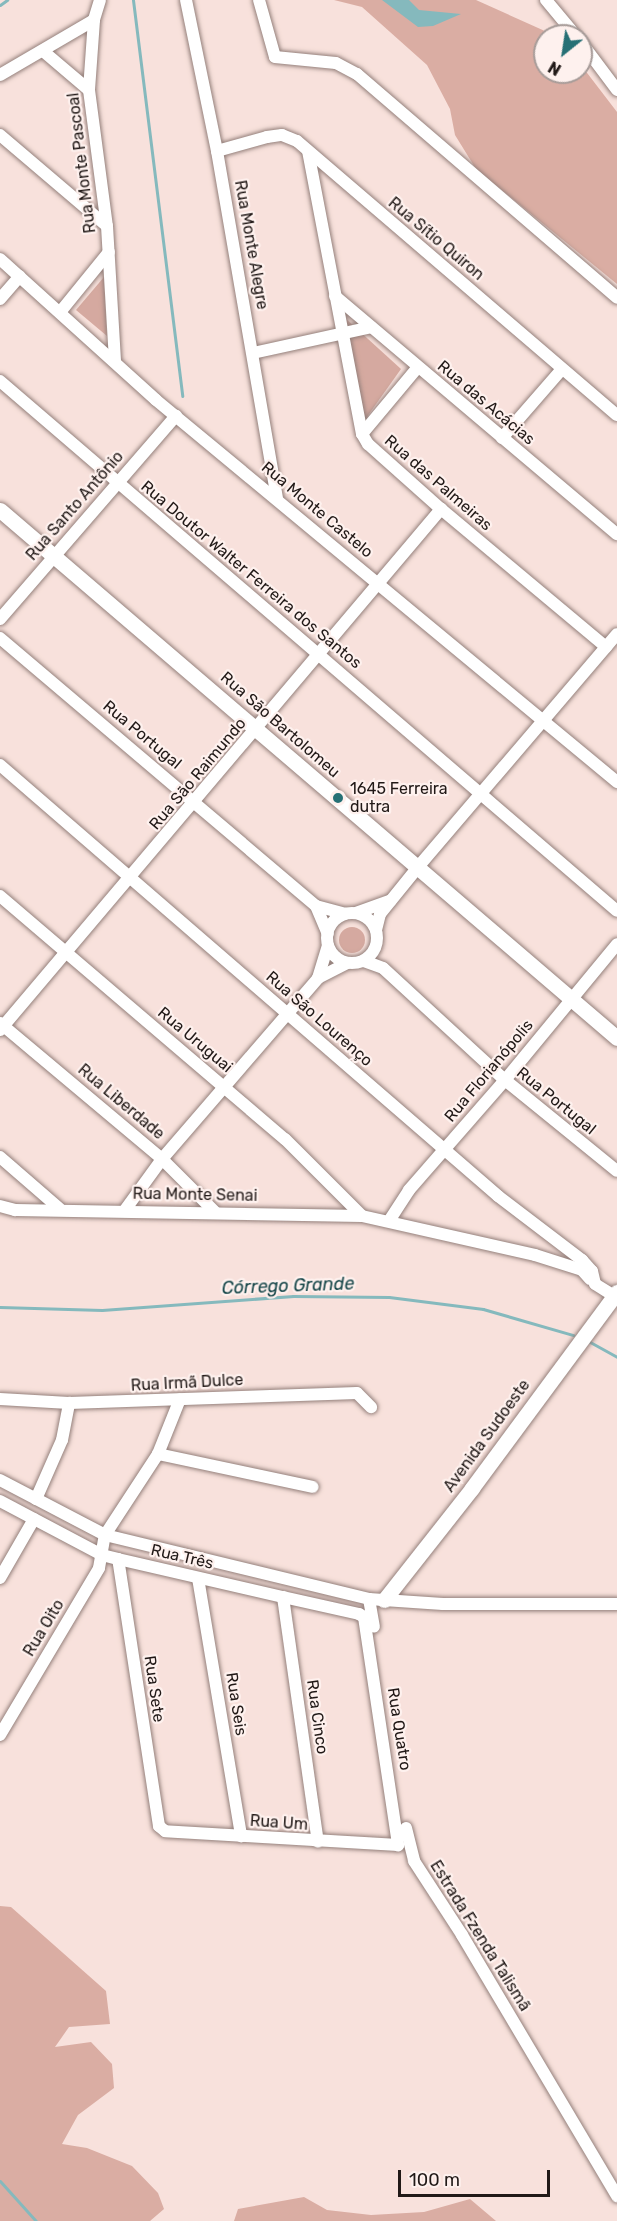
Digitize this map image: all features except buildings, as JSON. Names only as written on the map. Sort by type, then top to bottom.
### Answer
[{"type":"street","name":"Rua Monte Pascoal","points":[[100,0],[94,20],[89,90],[110,252],[116,361]]},
{"type":"street","name":"Rua Monte Alegre","points":[[186,0],[217,152],[277,498]]},
{"type":"street","points":[[259,0],[275,57],[336,63],[357,74],[617,298]]},
{"type":"street","points":[[546,0],[566,24]]},
{"type":"street","points":[[0,75],[94,20]]},
{"type":"street","points":[[43,51],[89,90]]},
{"type":"street","points":[[593,58],[617,90]]},
{"type":"street","points":[[0,135],[107,226]]},
{"type":"street","name":"Rua Sítio Quiron","points":[[217,152],[282,135],[308,151],[617,415]]},
{"type":"street","name":"Rua das Palmeiras","points":[[308,151],[362,434],[368,444],[441,509],[606,647]]},
{"type":"street","name":"Rua Monte Pascoal","points":[[61,311],[110,252]]},
{"type":"street","name":"Rua Monte Castelo","points":[[0,259],[61,311],[176,416],[617,782]]},
{"type":"street","points":[[0,299],[20,276]]},
{"type":"street","name":"Rua das Acácias","points":[[335,296],[617,534]]},
{"type":"street","points":[[253,353],[371,327]]},
{"type":"street","points":[[362,434],[418,367]]},
{"type":"street","points":[[502,438],[562,369]]},
{"type":"street","name":"Rua Doutor Walter Ferreira dos Santos","points":[[0,381],[617,911]]},
{"type":"street","name":"Rua Santo Antônio","points":[[0,619],[176,416]]},
{"type":"street","name":"Rua São Raimundo","points":[[1,1026],[132,878],[441,509]]},
{"type":"street","name":"Rua São Bartolomeu","points":[[0,510],[617,1038]]},
{"type":"street","points":[[395,983],[377,944],[376,930],[380,914],[617,634]]},
{"type":"street","name":"Rua Portugal","points":[[0,638],[316,906]]},
{"type":"street","name":"Rua São Lourenço","points":[[0,765],[445,1149],[582,1260],[592,1271],[595,1284],[616,1294]]},
{"type":"street","name":"Rua Uruguai","points":[[0,896],[285,1139],[362,1216]]},
{"type":"street","points":[[318,978],[333,922],[391,900]]},
{"type":"street","points":[[316,906],[370,920],[376,930]]},
{"type":"street","points":[[316,906],[336,957],[347,963]]},
{"type":"street","points":[[125,1210],[162,1159],[318,978],[347,963],[363,961],[377,944]]},
{"type":"street","name":"Rua Florianópolis","points":[[389,1221],[409,1190],[506,1080],[617,944]]},
{"type":"street","name":"Rua Portugal","points":[[363,961],[383,968],[395,983],[506,1080],[617,1171]]},
{"type":"street","name":"Rua Liberdade","points":[[1,1026],[162,1159],[215,1212]]},
{"type":"street","points":[[0,1157],[60,1209]]},
{"type":"street","name":"Rua Monte Senai","points":[[0,1206],[15,1210],[125,1210],[362,1216],[389,1221]]},
{"type":"street","points":[[389,1221],[535,1255],[582,1270],[595,1284]]},
{"type":"street","name":"Avenida Sudoeste","points":[[376,1599],[472,1488],[616,1294]]},
{"type":"street","name":"Rua Irmã Dulce","points":[[0,1399],[69,1403],[357,1393],[370,1407]]},
{"type":"street","points":[[105,1535],[158,1454],[180,1400]]},
{"type":"street","points":[[36,1499],[62,1440],[69,1403]]},
{"type":"street","points":[[158,1454],[313,1487]]},
{"type":"street","points":[[0,1480],[105,1535],[376,1599],[443,1604],[617,1604]]},
{"type":"street","name":"Rua Três","points":[[0,1501],[102,1556],[359,1614],[366,1620]]},
{"type":"street","points":[[0,1578],[34,1519]]},
{"type":"street","name":"Rua Oito","points":[[0,1735],[99,1568],[105,1535]]},
{"type":"street","name":"Rua Sete","points":[[118,1559],[157,1823]]},
{"type":"street","name":"Rua Seis","points":[[198,1578],[241,1836]]},
{"type":"street","name":"Rua Cinco","points":[[283,1597],[318,1842]]},
{"type":"street","name":"Estrada Fzenda Talismã","points":[[376,1599],[414,1861],[457,1926],[617,2196]]},
{"type":"street","name":"Rua Quatro","points":[[366,1620],[400,1842]]},
{"type":"street","name":"Rua Um","points":[[157,1823],[165,1831],[395,1848],[400,1842]]},
{"type":"shaded area","points":[[334,0],[476,0],[533,26],[533,84],[593,84],[593,81],[617,112],[617,284],[476,169],[455,135],[450,109],[427,65],[362,7]]},
{"type":"shaded area","points":[[104,277],[107,336],[76,310]]},
{"type":"shaded area","points":[[345,318],[401,369],[364,421]]},
{"type":"shaded area","points":[[352,927],[361,931],[365,940],[361,949],[352,953],[343,949],[339,940],[343,931]]},
{"type":"shaded area","points":[[0,1906],[11,1907],[106,1991],[110,2024],[69,2027],[55,2047],[91,2042],[112,2064],[114,2088],[78,2115],[62,2144],[87,2148],[132,2166],[158,2193],[164,2209],[150,2221],[0,2221]]},
{"type":"shaded area","points":[[304,2197],[327,2210],[371,2215],[424,2212],[470,2199],[496,2221],[234,2221],[238,2209]]},
{"type":"water","points":[[382,0],[409,0],[419,10],[461,14],[433,26],[418,27]]},
{"type":"waterway","points":[[0,5],[7,0]]},
{"type":"waterway","points":[[133,0],[182,396]]},
{"type":"waterway","name":"Córrego Grande","points":[[0,1307],[102,1310],[293,1296],[389,1297],[483,1309],[573,1335]]},
{"type":"waterway","name":"Córrego Grande","points":[[590,1342],[617,1357]]},
{"type":"waterway","points":[[0,2181],[36,2221]]},
{"type":"place","name":"1645 Ferreira dutra","points":[[338,798]]}]
